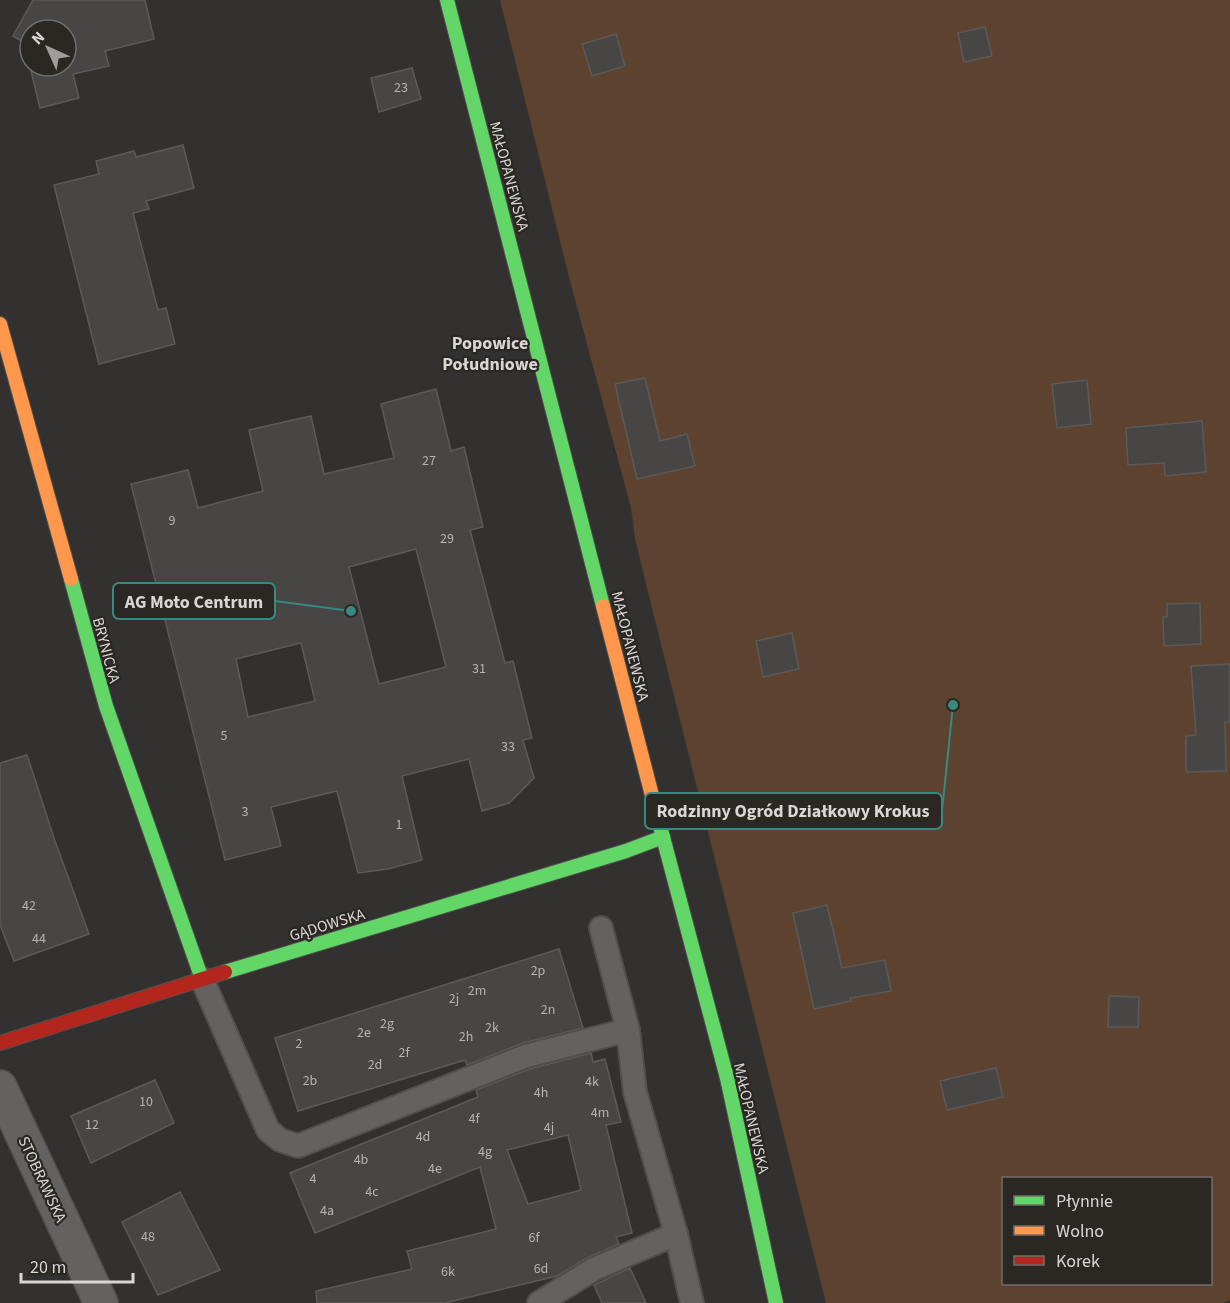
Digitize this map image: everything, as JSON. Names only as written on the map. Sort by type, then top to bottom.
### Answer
[{"type":"street","name":"MAŁOPANEWSKA","points":[[447,0],[727,1078],[776,1303]]},
{"type":"street","name":"BRYNICKA","points":[[0,324],[106,706],[202,980]]},
{"type":"street","name":"GĄDOWSKA","points":[[0,1043],[626,851],[663,837]]},
{"type":"street","name":"STOBRAWSKA","points":[[0,1087],[101,1303]]},
{"type":"lane","points":[[601,928],[628,1030],[635,1092],[676,1234],[692,1303]]},
{"type":"lane","points":[[202,980],[268,1130],[280,1140],[298,1146],[526,1056],[628,1030]]},
{"type":"lane","points":[[539,1303],[594,1269],[676,1234]]},
{"type":"shaded area","points":[[500,0],[1230,0],[1230,1300],[1223,1303],[826,1303],[646,584],[635,538],[631,508],[570,281]]},
{"type":"building","points":[[33,0],[145,0],[154,39],[105,51],[109,66],[78,73],[78,18],[23,18]]},
{"type":"building","points":[[18,27],[18,39],[13,36]]},
{"type":"building","points":[[985,27],[992,56],[964,62],[958,33]]},
{"type":"building","points":[[616,34],[625,66],[592,76],[582,44]]},
{"type":"building","points":[[412,68],[421,99],[379,112],[371,78]]},
{"type":"building","points":[[33,78],[74,78],[79,98],[40,108]]},
{"type":"building","points":[[183,145],[194,188],[146,201],[149,209],[133,213],[158,310],[166,308],[175,344],[99,364],[54,185],[99,174],[96,161],[134,151],[136,157]]},
{"type":"building","points":[[645,378],[660,441],[687,434],[695,466],[637,479],[615,384]]},
{"type":"building","points":[[1087,380],[1091,424],[1057,428],[1052,384]]},
{"type":"building","points":[[436,389],[451,451],[464,447],[483,527],[470,530],[505,663],[513,661],[532,738],[523,740],[534,778],[509,803],[482,811],[469,759],[402,776],[422,860],[388,869],[358,873],[337,791],[271,807],[281,846],[225,860],[131,484],[188,470],[198,508],[263,491],[249,430],[311,416],[324,474],[394,458],[381,404]],"holes":[[[416,549],[446,667],[379,684],[349,567]],[[301,643],[315,701],[248,717],[236,659]]]},
{"type":"building","points":[[1202,421],[1206,472],[1165,476],[1164,463],[1128,465],[1126,428]]},
{"type":"building","points":[[1200,603],[1201,644],[1164,646],[1163,617],[1167,617],[1167,604]]},
{"type":"building","points":[[792,633],[799,669],[763,677],[756,641]]},
{"type":"building","points":[[1230,664],[1230,722],[1225,722],[1226,771],[1186,772],[1186,736],[1196,735],[1191,666]]},
{"type":"building","points":[[27,755],[89,934],[14,961],[0,925],[0,763]]},
{"type":"building","points":[[827,905],[842,968],[885,960],[891,991],[850,998],[851,1001],[814,1009],[793,913]]},
{"type":"building","points":[[559,949],[583,1028],[523,1043],[467,1065],[465,1060],[298,1111],[275,1038]]},
{"type":"building","points":[[1109,996],[1139,997],[1138,1027],[1108,1027]]},
{"type":"building","points":[[591,1053],[593,1062],[605,1059],[621,1122],[606,1125],[632,1233],[616,1237],[619,1244],[587,1258],[557,1276],[445,1303],[317,1303],[316,1291],[412,1269],[407,1251],[496,1229],[480,1167],[315,1233],[290,1173],[478,1097],[476,1090],[530,1069]],"holes":[[[568,1135],[581,1190],[528,1204],[507,1150]]]},
{"type":"building","points":[[996,1068],[1003,1097],[947,1110],[940,1081]]},
{"type":"building","points":[[155,1080],[174,1123],[91,1163],[71,1116]]},
{"type":"building","points":[[180,1192],[220,1270],[158,1295],[122,1222]]},
{"type":"building","points":[[630,1268],[646,1303],[602,1303],[594,1285]]},
{"type":"traffic: fast","points":[[447,0],[603,606]]},
{"type":"traffic: fast","points":[[71,579],[106,706],[202,979]]},
{"type":"traffic: fast","points":[[655,807],[727,1078],[776,1303]]},
{"type":"traffic: fast","points":[[225,972],[626,851],[663,837]]},
{"type":"traffic: slow","points":[[0,324],[71,579]]},
{"type":"traffic: slow","points":[[603,606],[655,807]]},
{"type":"traffic: jam","points":[[0,1043],[225,972]]},
{"type":"place","name":"AG Moto Centrum","points":[[351,611]]},
{"type":"place","name":"Rodzinny Ogród Działkowy Krokus","points":[[953,705]]},
{"type":"district","name":"Popowice Południowe","points":[[490,353]]}]
